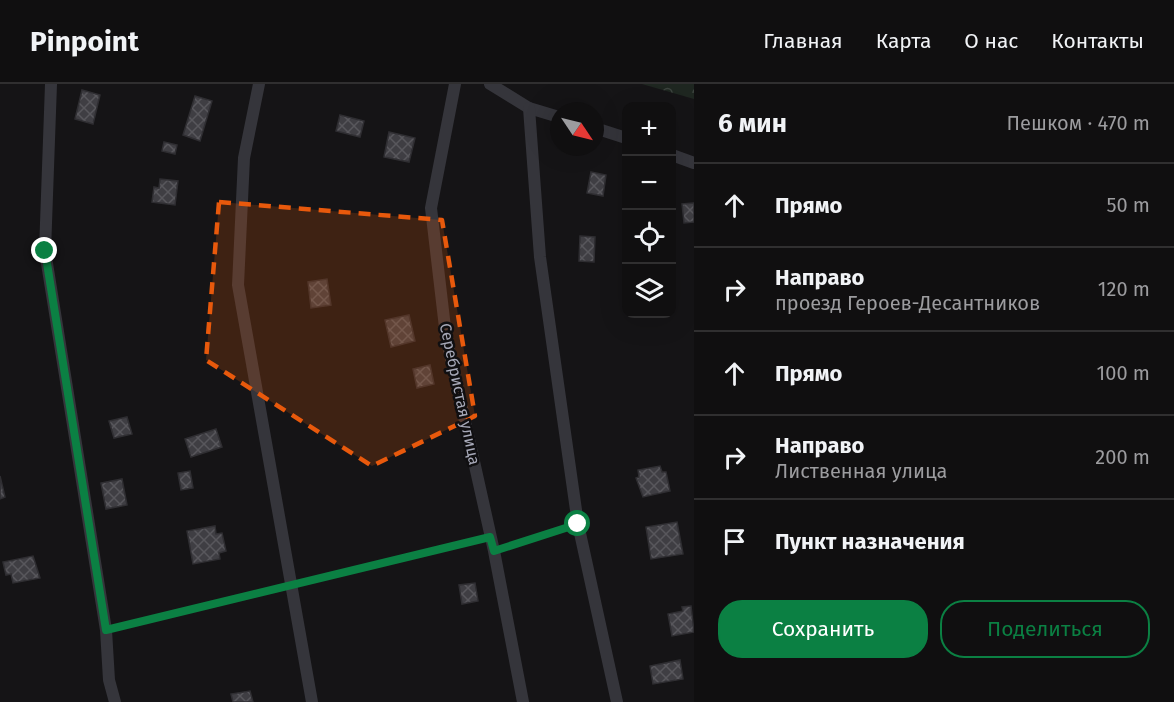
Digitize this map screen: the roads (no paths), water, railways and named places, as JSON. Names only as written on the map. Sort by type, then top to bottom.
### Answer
[{"type":"street","points":[[51,84],[45,251],[106,630],[109,680],[115,702]]},
{"type":"street","points":[[259,84],[244,158],[238,285],[312,702]]},
{"type":"street","name":"Серебристая улица","points":[[455,84],[431,208],[446,336],[494,551],[523,702]]},
{"type":"street","points":[[490,84],[529,108],[550,114]]},
{"type":"street","points":[[529,108],[540,257],[578,524],[616,702]]},
{"type":"street","points":[[604,131],[622,136]]},
{"type":"street","points":[[675,156],[694,163]]},
{"type":"lane","points":[[494,551],[578,524]]},
{"type":"lane","points":[[106,630],[490,537]]}]
